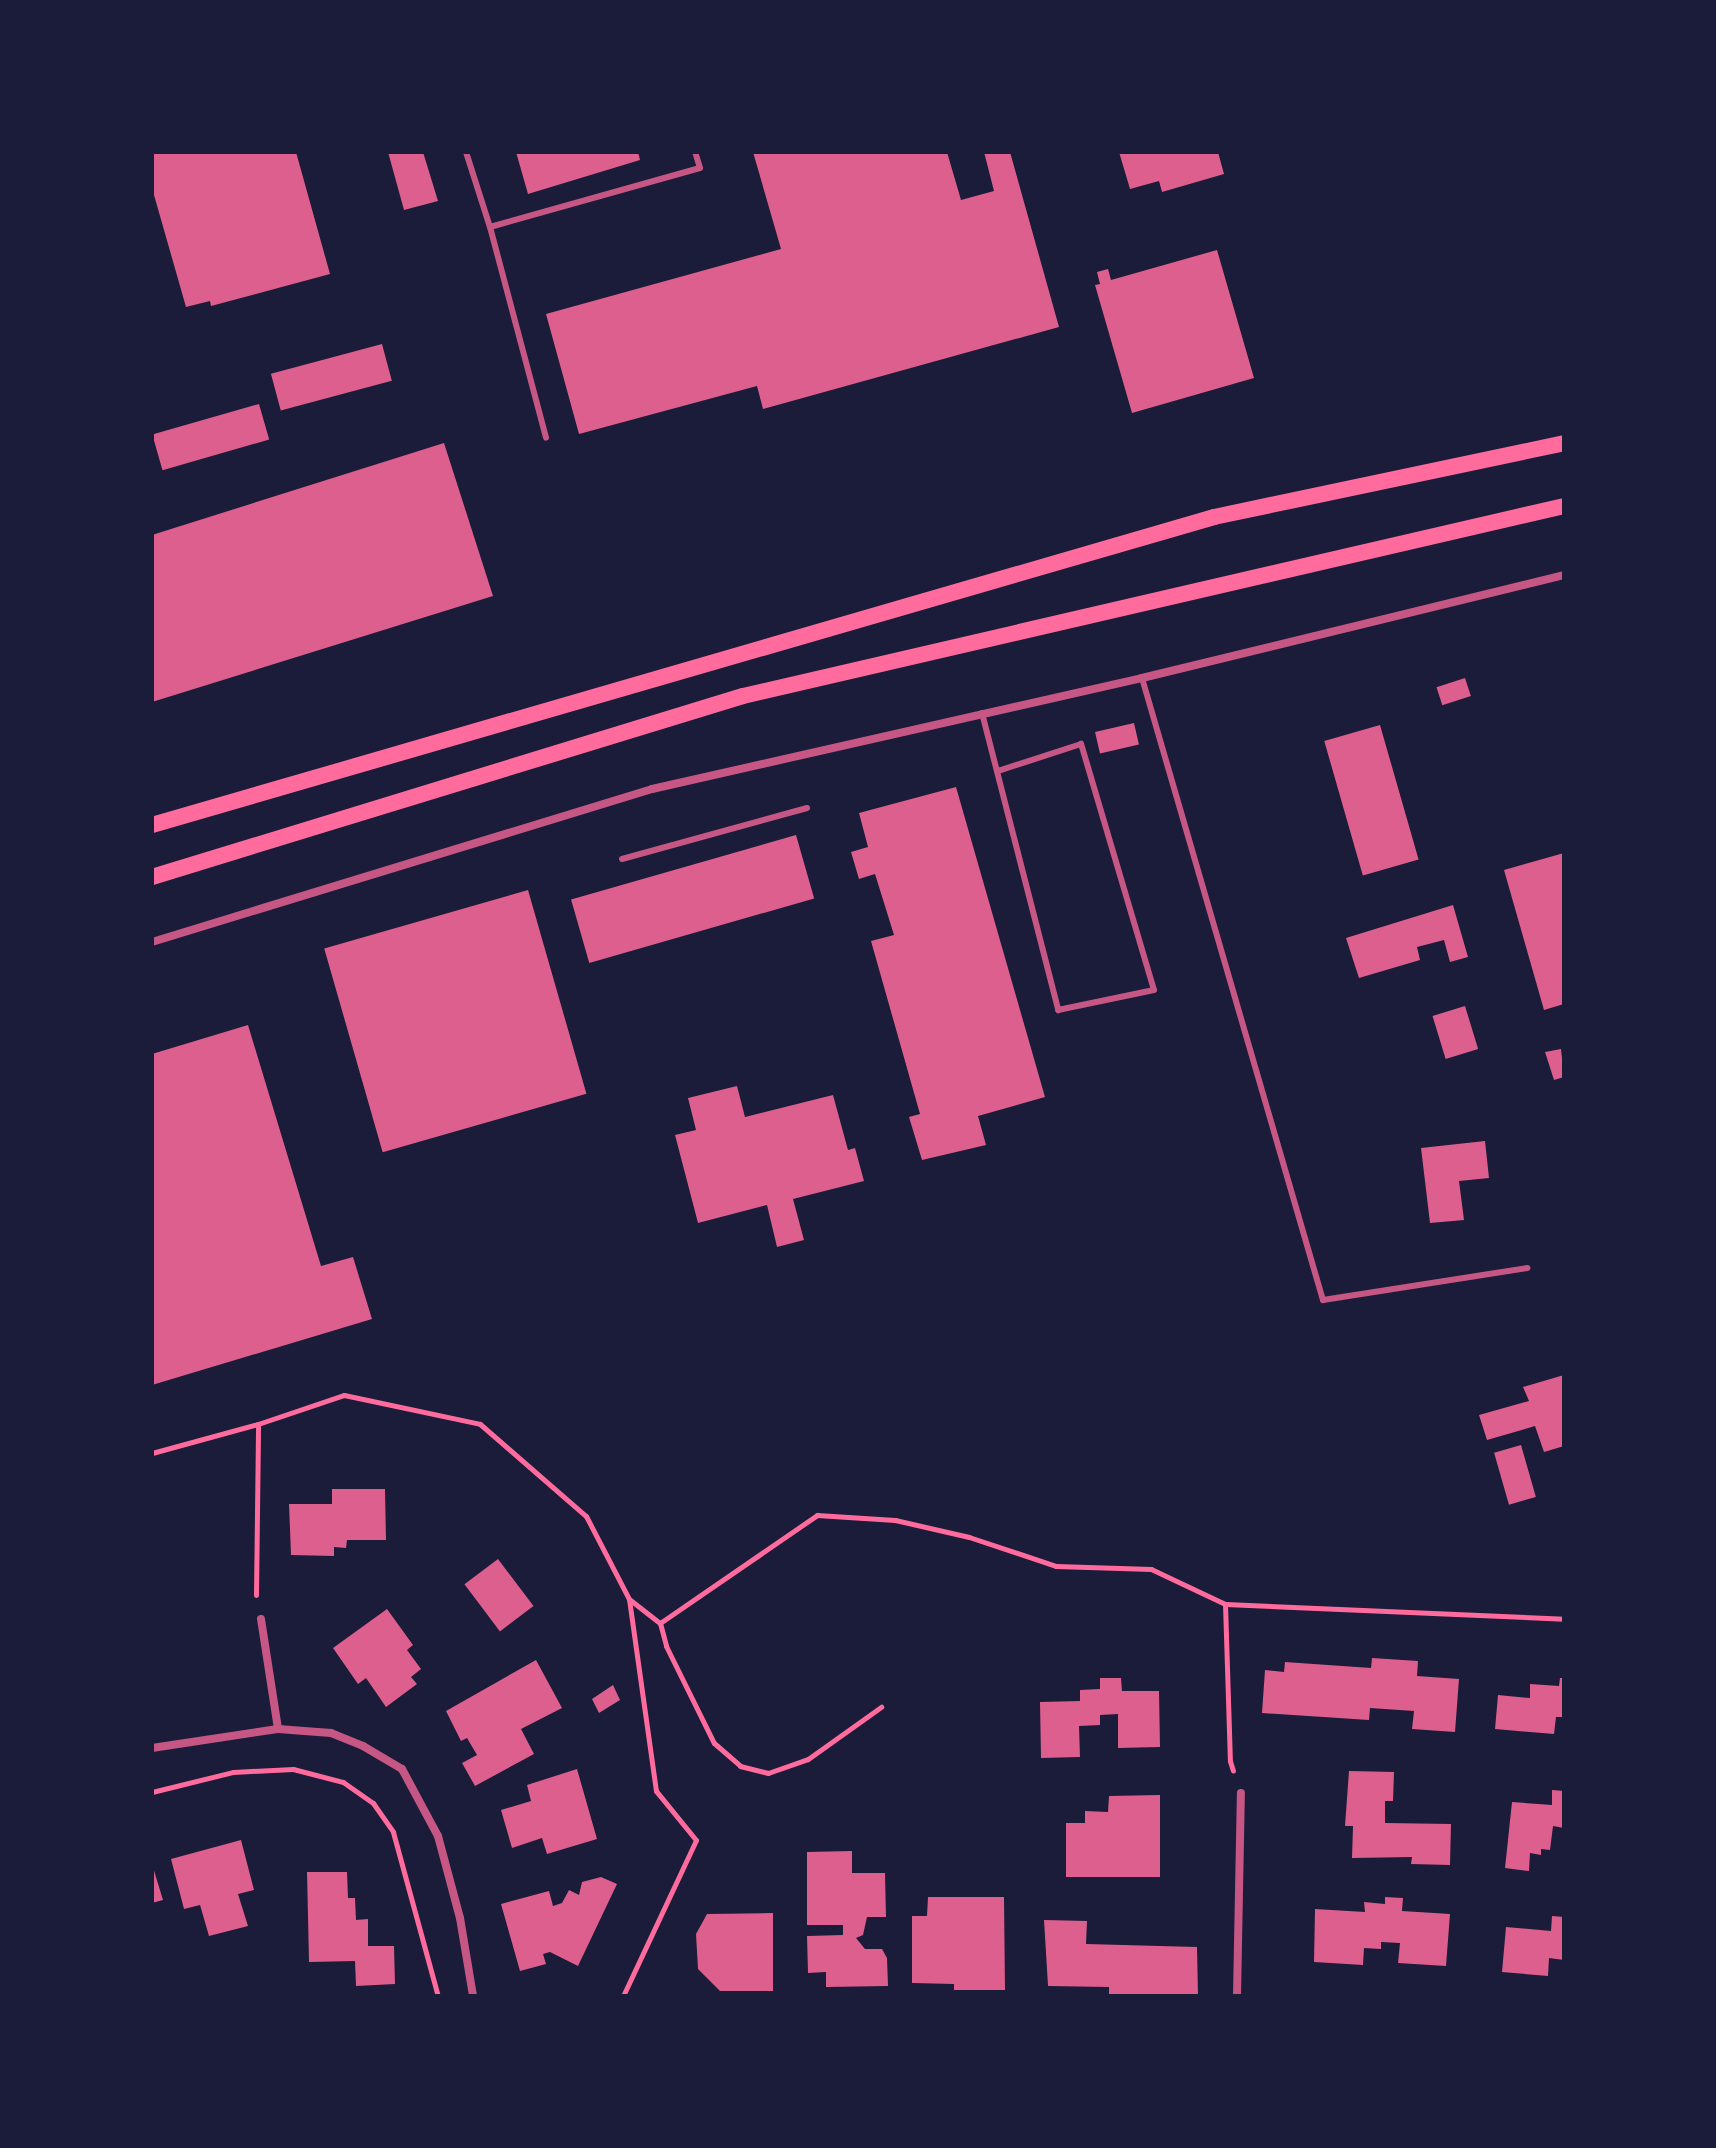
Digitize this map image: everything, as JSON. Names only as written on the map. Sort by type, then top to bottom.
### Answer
[{"type":"main road","points":[[152,825],[1214,517],[1564,443]]},
{"type":"main road","points":[[152,877],[743,696],[1564,506]]},
{"type":"street","points":[[152,942],[652,789],[1142,678],[1564,575]]},
{"type":"street","points":[[261,1619],[278,1729]]},
{"type":"street","points":[[152,1748],[278,1729],[331,1733],[363,1746],[402,1769],[438,1836],[460,1918],[473,1996]]},
{"type":"street","points":[[1237,1996],[1241,1793]]},
{"type":"lane","points":[[466,152],[490,227],[546,438]]},
{"type":"lane","points":[[490,227],[700,168],[695,152]]},
{"type":"lane","points":[[1142,678],[1323,1300],[1528,1268]]},
{"type":"lane","points":[[982,713],[1058,1010],[1154,990],[1081,744],[998,771]]},
{"type":"lane","points":[[622,859],[807,808]]},
{"type":"path","points":[[152,1453],[258,1424],[344,1395],[480,1424],[586,1516],[629,1599],[656,1791],[696,1840],[623,1996]]},
{"type":"path","points":[[258,1424],[256,1605],[261,1619]]},
{"type":"path","points":[[660,1623],[817,1515],[895,1520],[969,1537],[1056,1566],[1151,1569],[1225,1604],[1564,1619]]},
{"type":"path","points":[[629,1599],[660,1623],[666,1646],[714,1743],[740,1766],[768,1773],[808,1759],[881,1707]]},
{"type":"path","points":[[1225,1604],[1230,1761],[1241,1793]]},
{"type":"path","points":[[152,1792],[233,1772],[293,1769],[343,1782],[373,1803],[393,1832],[438,1996]]},
{"type":"building","points":[[152,152],[296,152],[330,274],[211,306],[210,301],[186,307],[152,188]]},
{"type":"building","points":[[388,152],[423,152],[438,201],[404,210]]},
{"type":"building","points":[[516,152],[638,152],[640,160],[528,194]]},
{"type":"building","points":[[753,152],[947,152],[961,200],[994,191],[984,152],[1010,152],[1059,327],[763,409],[757,386],[579,434],[546,314],[781,249]]},
{"type":"building","points":[[1119,152],[1218,152],[1224,174],[1162,192],[1159,181],[1130,189]]},
{"type":"building","points":[[1217,250],[1254,378],[1132,413],[1095,285],[1100,284],[1097,272],[1108,269],[1111,280]]},
{"type":"building","points":[[382,344],[392,381],[281,410],[271,374]]},
{"type":"building","points":[[259,404],[269,440],[162,470],[152,435]]},
{"type":"building","points":[[444,443],[493,596],[152,702],[152,535]]},
{"type":"building","points":[[1465,678],[1471,696],[1442,705],[1436,687]]},
{"type":"building","points":[[1134,723],[1139,744],[1100,753],[1095,732]]},
{"type":"building","points":[[1380,725],[1419,860],[1363,876],[1324,741]]},
{"type":"building","points":[[956,787],[1045,1097],[978,1116],[986,1145],[922,1160],[909,1117],[920,1114],[871,941],[894,935],[875,874],[859,879],[851,852],[868,847],[859,813]]},
{"type":"building","points":[[796,835],[814,898],[589,963],[571,899]]},
{"type":"building","points":[[1564,853],[1564,1004],[1544,1010],[1504,870]]},
{"type":"building","points":[[528,890],[586,1094],[383,1152],[324,948]]},
{"type":"building","points":[[1453,905],[1468,957],[1450,962],[1444,940],[1417,947],[1420,960],[1359,978],[1346,938]]},
{"type":"building","points":[[1465,1006],[1478,1049],[1446,1059],[1432,1016]]},
{"type":"building","points":[[248,1025],[321,1266],[353,1257],[372,1319],[152,1385],[152,1054]]},
{"type":"building","points":[[1561,1049],[1564,1077],[1554,1080],[1545,1052]]},
{"type":"building","points":[[737,1086],[745,1117],[833,1095],[848,1150],[855,1148],[864,1181],[793,1199],[804,1240],[777,1247],[767,1205],[698,1223],[675,1135],[696,1130],[688,1098]]},
{"type":"building","points":[[1485,1141],[1489,1178],[1459,1181],[1464,1220],[1430,1223],[1421,1148]]},
{"type":"building","points":[[1564,1375],[1564,1446],[1544,1452],[1535,1426],[1487,1440],[1479,1415],[1529,1401],[1523,1387]]},
{"type":"building","points":[[1521,1445],[1536,1497],[1509,1505],[1494,1453]]},
{"type":"building","points":[[332,1489],[385,1489],[386,1540],[347,1540],[346,1548],[334,1547],[334,1556],[291,1555],[289,1504],[332,1504]]},
{"type":"building","points":[[498,1559],[534,1606],[500,1631],[464,1584]]},
{"type":"building","points":[[387,1609],[413,1645],[407,1650],[421,1669],[411,1677],[417,1684],[386,1707],[366,1678],[358,1684],[333,1648]]},
{"type":"building","points":[[1372,1658],[1418,1661],[1417,1676],[1459,1679],[1455,1732],[1412,1729],[1414,1711],[1370,1708],[1369,1720],[1262,1713],[1265,1670],[1284,1672],[1285,1662],[1371,1668]]},
{"type":"building","points":[[536,1660],[562,1708],[521,1729],[534,1754],[475,1786],[462,1763],[477,1755],[467,1738],[461,1741],[446,1711]]},
{"type":"building","points":[[1100,1678],[1121,1678],[1122,1691],[1159,1691],[1160,1747],[1118,1748],[1118,1714],[1100,1715],[1100,1725],[1079,1726],[1080,1757],[1041,1758],[1040,1702],[1080,1701],[1080,1690],[1100,1689]]},
{"type":"building","points":[[1560,1678],[1564,1678],[1564,1717],[1556,1717],[1554,1734],[1495,1729],[1498,1695],[1530,1698],[1530,1684],[1559,1686]]},
{"type":"building","points":[[613,1685],[620,1700],[599,1713],[592,1699]]},
{"type":"building","points":[[577,1769],[597,1839],[547,1854],[542,1838],[512,1848],[501,1810],[531,1801],[527,1785]]},
{"type":"building","points":[[1349,1771],[1394,1772],[1393,1801],[1385,1801],[1385,1823],[1451,1824],[1450,1865],[1411,1864],[1412,1857],[1352,1858],[1353,1826],[1345,1826]]},
{"type":"building","points":[[1552,1790],[1564,1791],[1564,1828],[1553,1826],[1550,1850],[1541,1849],[1541,1855],[1530,1853],[1529,1871],[1505,1868],[1512,1802],[1552,1805]]},
{"type":"building","points":[[1160,1795],[1160,1877],[1066,1877],[1066,1823],[1085,1823],[1085,1811],[1108,1812],[1109,1796]]},
{"type":"building","points":[[241,1840],[254,1890],[238,1894],[248,1926],[209,1936],[200,1905],[184,1909],[171,1859]]},
{"type":"building","points":[[852,1851],[852,1873],[885,1873],[886,1917],[867,1917],[863,1935],[856,1938],[865,1949],[882,1949],[887,1958],[888,1986],[826,1987],[826,1972],[808,1973],[807,1936],[843,1935],[843,1925],[807,1925],[807,1852]]},
{"type":"building","points":[[152,1864],[163,1900],[152,1903]]},
{"type":"building","points":[[307,1872],[347,1872],[348,1898],[355,1898],[356,1920],[368,1919],[368,1946],[394,1946],[395,1984],[356,1986],[355,1961],[309,1962]]},
{"type":"building","points":[[601,1877],[617,1884],[578,1966],[550,1952],[543,1954],[546,1964],[520,1971],[501,1904],[549,1891],[553,1906],[562,1903],[569,1890],[579,1895],[582,1882]]},
{"type":"building","points":[[928,1897],[1004,1897],[1005,1990],[954,1990],[954,1984],[912,1983],[912,1916],[927,1916]]},
{"type":"building","points":[[1385,1897],[1403,1898],[1402,1911],[1450,1914],[1446,1966],[1398,1963],[1400,1943],[1381,1942],[1381,1949],[1364,1948],[1363,1965],[1314,1962],[1315,1909],[1365,1912],[1364,1902],[1385,1904]]},
{"type":"building","points":[[773,1913],[773,1991],[720,1991],[698,1969],[696,1934],[707,1914]]},
{"type":"building","points":[[1552,1916],[1564,1917],[1564,1960],[1549,1958],[1548,1976],[1502,1972],[1506,1927],[1551,1931]]},
{"type":"building","points":[[1044,1920],[1087,1921],[1086,1944],[1197,1947],[1198,1996],[1109,1996],[1109,1987],[1048,1986]]}]
